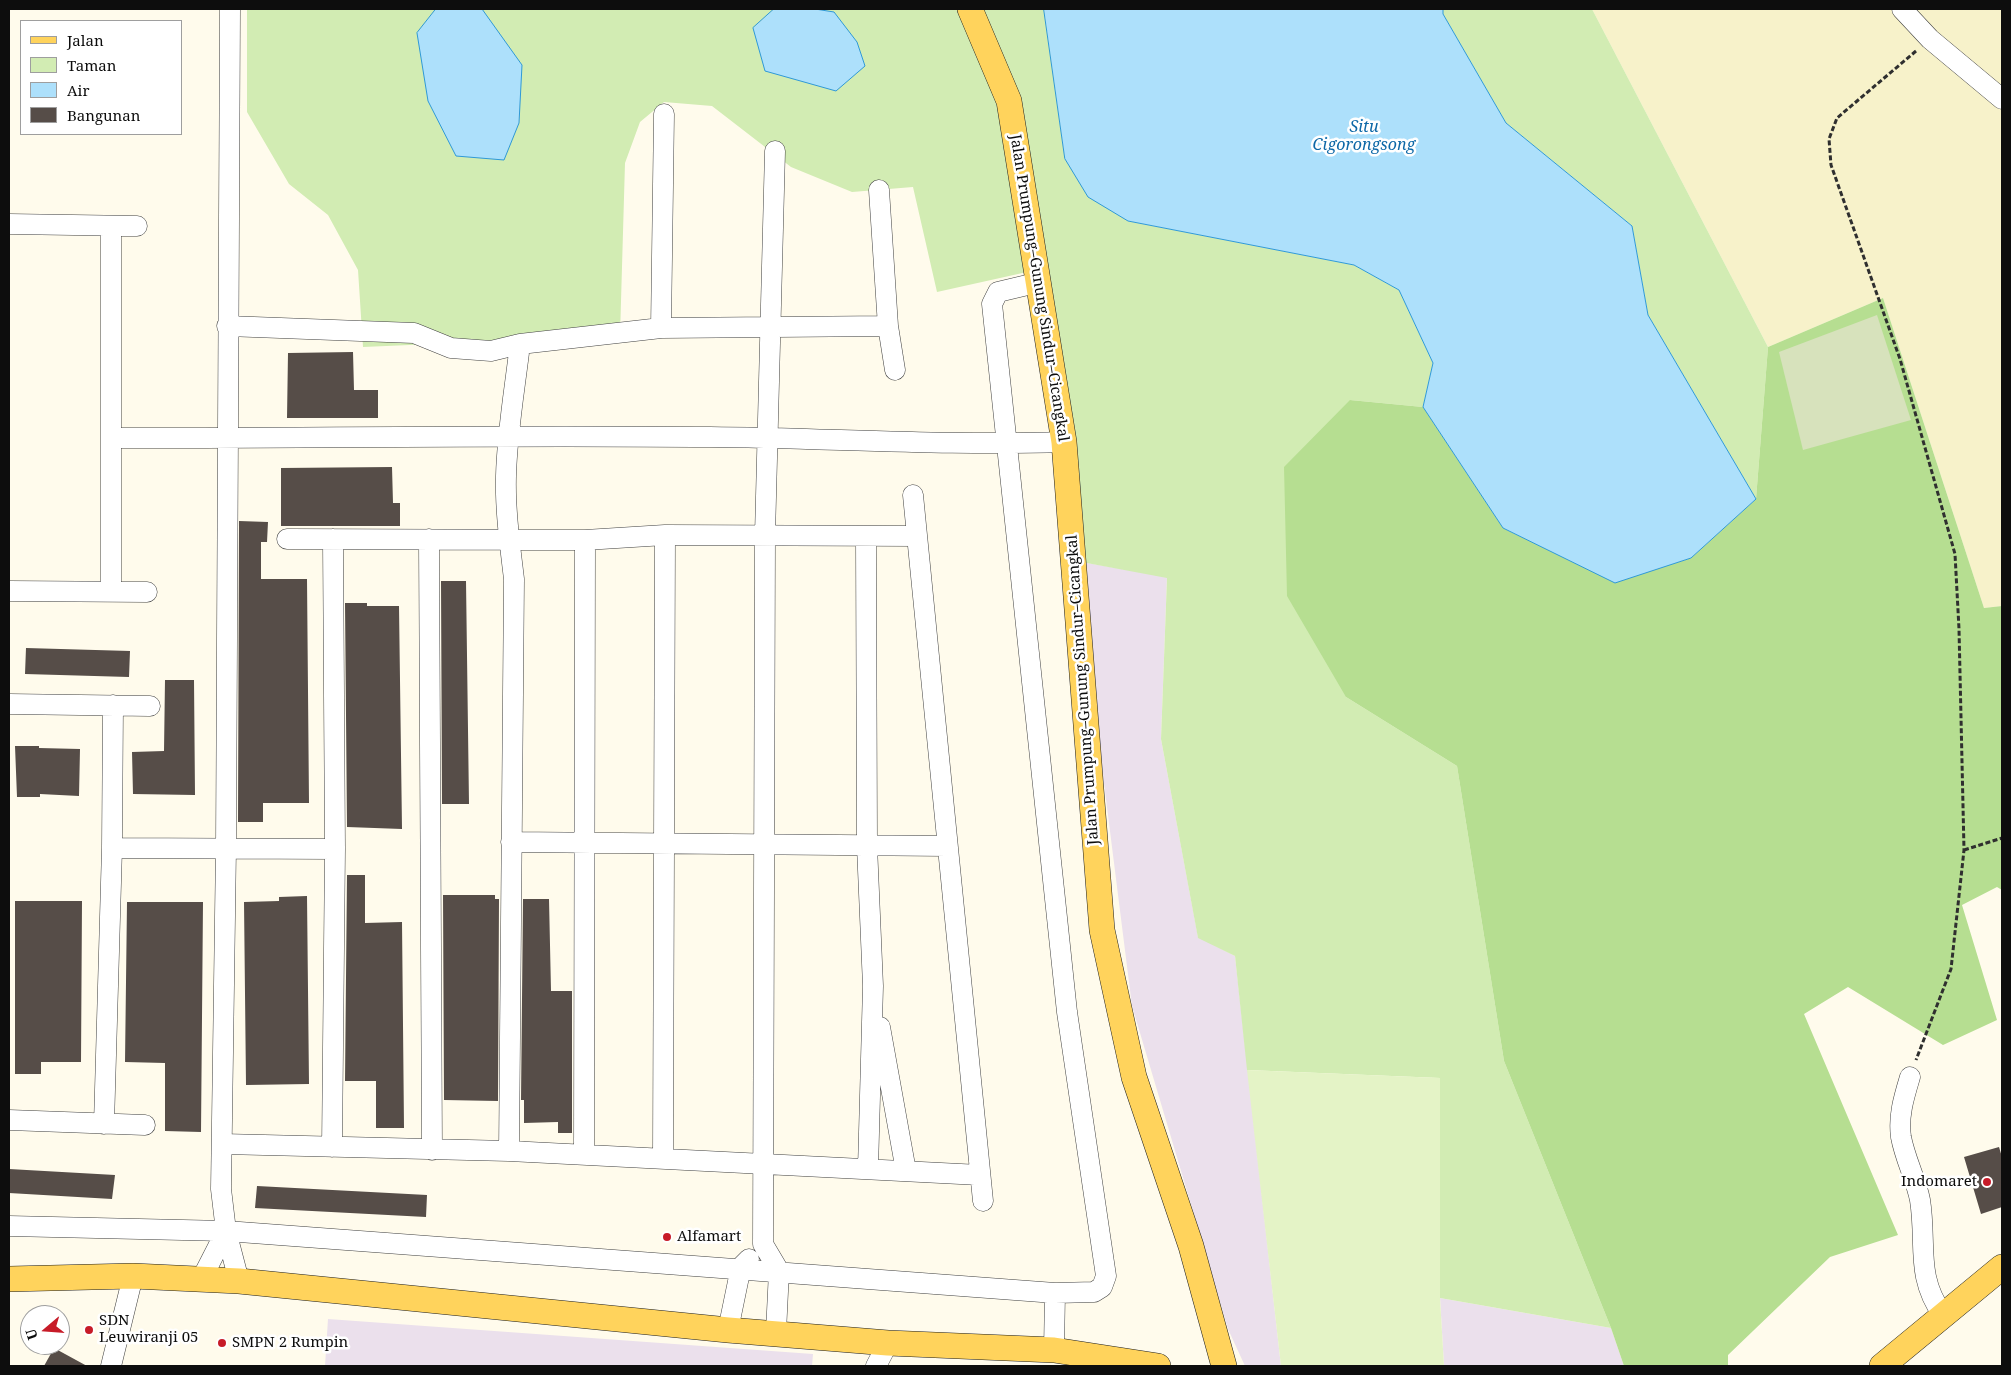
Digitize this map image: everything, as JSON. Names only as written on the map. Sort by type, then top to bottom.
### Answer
[{"type":"main road","name":"Jalan Prumpung–Gunung Sindur–Cicangkal","points":[[970,9],[1009,101],[1040,282],[1064,442],[1102,930],[1134,1077],[1191,1246],[1224,1366]]},
{"type":"main road","points":[[1882,1366],[2002,1267]]},
{"type":"main road","points":[[9,1279],[133,1276],[202,1278],[728,1330],[776,1332],[888,1343],[1054,1350],[1158,1366]]},
{"type":"street","points":[[230,9],[226,848],[221,1189],[226,1231],[239,1281]]},
{"type":"street","points":[[1902,9],[1930,39],[2002,99]]},
{"type":"street","points":[[661,328],[664,114]]},
{"type":"street","points":[[776,151],[765,535],[763,1164],[763,1244],[779,1271],[776,1332]]},
{"type":"street","points":[[880,190],[888,326],[895,370]]},
{"type":"street","points":[[9,224],[137,226]]},
{"type":"street","points":[[111,226],[111,591]]},
{"type":"street","points":[[9,1226],[226,1231],[741,1267],[1054,1292],[1094,1292],[1102,1287],[1106,1276],[1067,1012],[992,304],[998,292],[1040,282]]},
{"type":"street","points":[[227,326],[414,333],[451,348],[491,350],[520,344],[661,328],[888,326]]},
{"type":"street","points":[[509,1151],[514,579],[509,538],[506,477],[508,435],[520,344]]},
{"type":"street","points":[[112,438],[508,435],[767,437],[1007,444],[1064,442]]},
{"type":"street","points":[[913,495],[983,1201]]},
{"type":"street","points":[[664,1159],[665,535]]},
{"type":"street","points":[[287,539],[509,538],[585,540],[665,535],[917,536]]},
{"type":"street","points":[[866,536],[867,846],[873,986],[868,1169]]},
{"type":"street","points":[[429,539],[432,1150]]},
{"type":"street","points":[[332,1147],[335,849],[334,540]]},
{"type":"street","points":[[584,1155],[585,540]]},
{"type":"street","points":[[9,590],[147,592]]},
{"type":"street","points":[[9,704],[150,706]]},
{"type":"street","points":[[104,1124],[112,848],[113,705]]},
{"type":"street","points":[[511,842],[947,846]]},
{"type":"street","points":[[112,848],[335,849]]},
{"type":"street","points":[[873,986],[906,1171]]},
{"type":"street","points":[[1910,1077],[1901,1109],[1901,1137],[1920,1200],[1925,1280],[1931,1299],[1943,1315]]},
{"type":"street","points":[[9,1120],[145,1125]]},
{"type":"street","points":[[223,1144],[509,1151],[980,1175]]},
{"type":"street","points":[[202,1278],[226,1231]]},
{"type":"street","points":[[728,1330],[741,1267],[763,1244]]},
{"type":"street","points":[[111,1366],[133,1276]]},
{"type":"street","points":[[1054,1292],[1054,1350]]},
{"type":"street","points":[[876,1366],[888,1343]]},
{"type":"path","points":[[1910,1077],[1951,969],[1964,850],[1959,628],[1955,554],[1900,359],[1830,165],[1829,139],[1837,118],[1930,39]]},
{"type":"path","points":[[1964,850],[2002,838]]},
{"type":"shaded area","points":[[1592,9],[2002,9],[2002,606],[1984,608],[1883,298],[1768,347]]},
{"type":"shaded area","points":[[1076,561],[1167,577],[1161,739],[1198,937],[1235,956],[1281,1366],[1245,1366],[1228,1329],[1132,1006]]},
{"type":"shaded area","points":[[1440,1298],[1611,1328],[1624,1366],[1444,1366]]},
{"type":"shaded area","points":[[328,1319],[813,1354],[812,1366],[325,1366]]},
{"type":"green space","points":[[247,9],[1044,9],[1065,159],[1128,221],[1354,265],[1399,290],[1433,363],[1423,407],[1350,400],[1346,697],[1457,766],[1504,1061],[1611,1328],[1440,1298],[1440,1078],[1247,1070],[1235,956],[1198,938],[1161,739],[1167,578],[1076,561],[1045,268],[937,292],[913,187],[852,192],[791,167],[712,106],[664,102],[640,122],[625,163],[620,336],[363,347],[358,270],[328,215],[289,184],[247,112]]},
{"type":"green space","points":[[1443,9],[1592,9],[1768,347],[1756,499],[1648,315],[1632,226],[1506,123],[1443,14]]},
{"type":"green space","points":[[1883,298],[1984,608],[2002,606],[2002,890],[1997,887],[1962,905],[1997,1020],[1943,1045],[1848,987],[1804,1014],[1898,1235],[1830,1257],[1728,1355],[1728,1366],[1624,1366],[1611,1328],[1504,1061],[1457,766],[1346,697],[1287,596],[1284,467],[1350,400],[1423,407],[1503,528],[1615,582],[1691,558],[1756,499],[1768,347]]},
{"type":"green space","points":[[1877,315],[1911,420],[1803,450],[1779,352]]},
{"type":"green space","points":[[1247,1070],[1440,1078],[1440,1298],[1444,1366],[1281,1366]]},
{"type":"water","points":[[436,9],[482,9],[522,65],[519,123],[504,160],[456,156],[428,101],[417,33]]},
{"type":"water","points":[[774,9],[815,9],[834,12],[857,42],[865,66],[836,91],[765,71],[753,28]]},
{"type":"water","name":"Situ Cigorongsong","points":[[1044,9],[1443,9],[1443,14],[1506,123],[1632,226],[1648,315],[1756,499],[1691,558],[1615,583],[1503,528],[1423,407],[1433,363],[1399,290],[1354,265],[1128,221],[1088,197],[1065,159]]},
{"type":"building","points":[[353,352],[354,390],[378,390],[378,418],[287,418],[288,353]]},
{"type":"building","points":[[392,467],[393,503],[400,503],[400,526],[281,526],[281,468]]},
{"type":"building","points":[[239,521],[268,522],[267,542],[261,542],[261,579],[307,579],[309,803],[263,803],[263,822],[238,822]]},
{"type":"building","points":[[441,581],[466,581],[469,804],[442,804]]},
{"type":"building","points":[[345,603],[367,603],[367,606],[399,606],[402,829],[347,827]]},
{"type":"building","points":[[26,648],[130,651],[129,677],[25,674]]},
{"type":"building","points":[[165,680],[194,680],[195,795],[133,794],[132,752],[164,751]]},
{"type":"building","points":[[15,746],[80,749],[79,796],[40,794],[40,797],[17,797]]},
{"type":"building","points":[[347,875],[365,875],[365,923],[402,922],[404,1128],[376,1128],[376,1081],[345,1081]]},
{"type":"building","points":[[443,895],[495,895],[495,899],[499,899],[498,1101],[444,1100]]},
{"type":"building","points":[[307,896],[309,1084],[246,1085],[244,902],[279,901],[279,897]]},
{"type":"building","points":[[523,899],[549,899],[551,991],[572,991],[572,1133],[558,1133],[558,1122],[524,1123],[524,1100],[521,1100]]},
{"type":"building","points":[[15,901],[82,901],[81,1062],[41,1062],[41,1074],[15,1074]]},
{"type":"building","points":[[127,902],[203,902],[201,1132],[165,1131],[165,1063],[125,1062]]},
{"type":"building","name":"Indomaret","points":[[1999,1147],[2002,1157],[2002,1207],[1981,1214],[1964,1157]]},
{"type":"building","points":[[9,1169],[115,1175],[112,1199],[9,1193]]},
{"type":"building","points":[[257,1186],[427,1195],[426,1217],[255,1208]]},
{"type":"building","points":[[50,1355],[67,1355],[87,1366],[44,1366]]},
{"type":"place","name":"Indomaret","points":[[1987,1182]]},
{"type":"place","name":"Alfamart","points":[[667,1237]]},
{"type":"place","name":"SDN Leuwiranji 05","points":[[89,1330]]},
{"type":"place","name":"SMPN 2 Rumpin","points":[[222,1343]]}]
